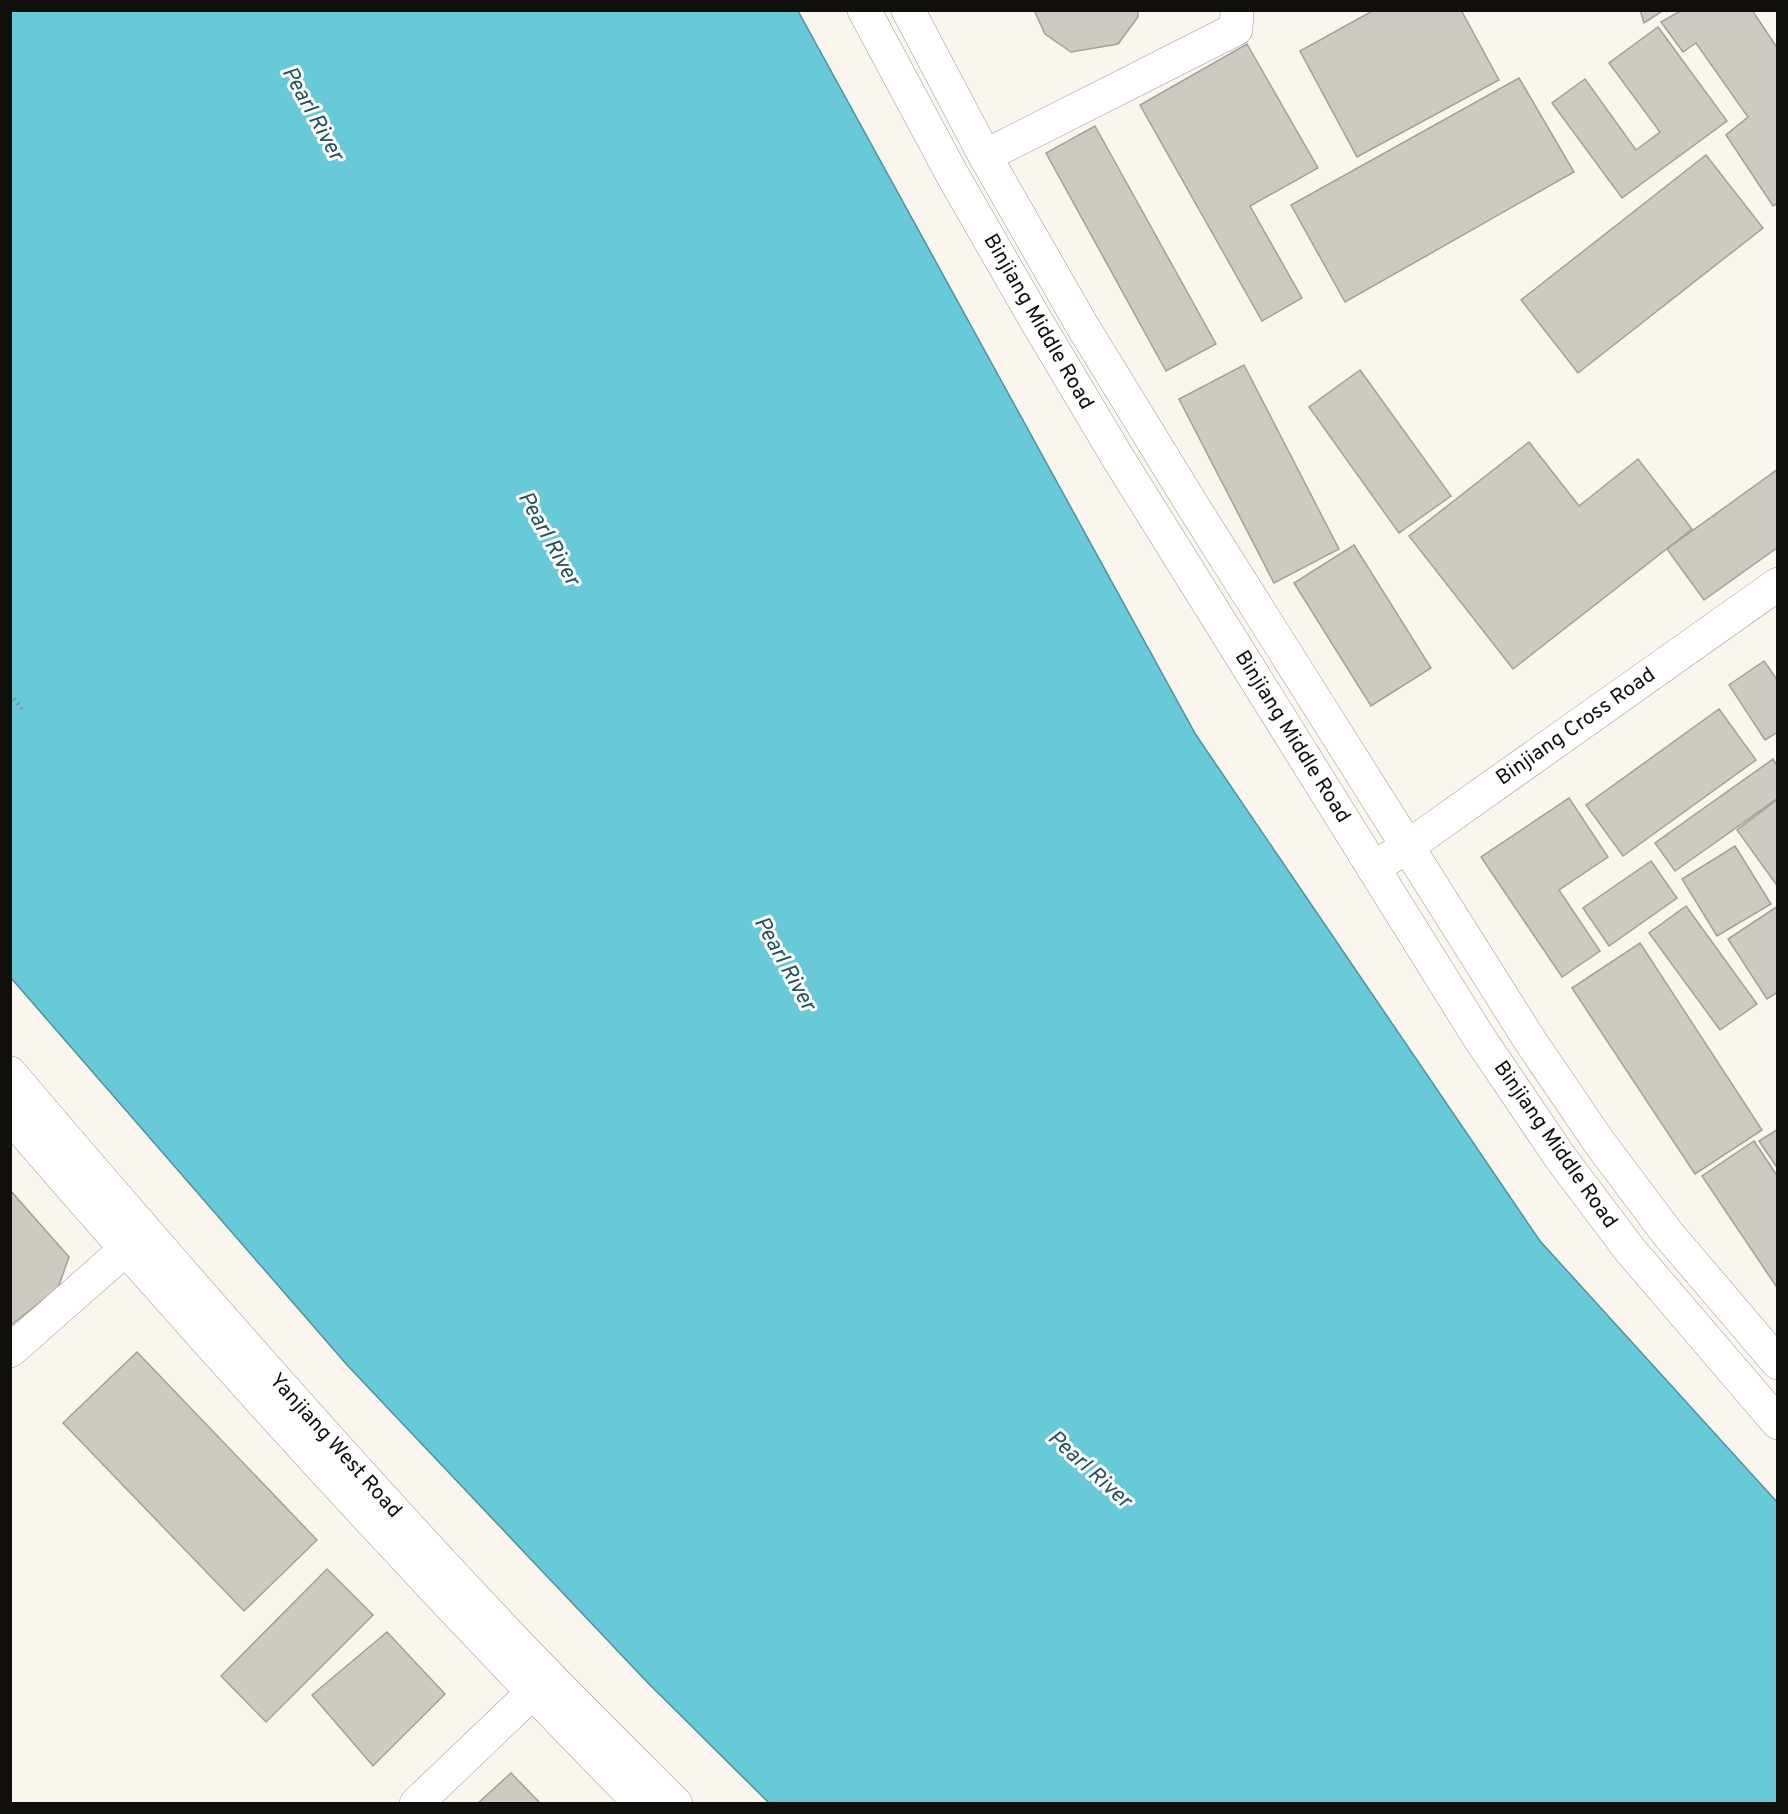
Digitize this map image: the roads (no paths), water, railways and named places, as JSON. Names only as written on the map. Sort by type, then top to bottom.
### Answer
[{"type":"main road","name":"Binjiang Middle Road","points":[[864,10],[952,176],[1034,317],[1125,468],[1478,1036],[1560,1157],[1630,1250],[1778,1423]]},
{"type":"main road","name":"Binjiang Middle Road","points":[[908,10],[985,156],[1083,327],[1528,1039],[1599,1142],[1668,1234],[1778,1364]]},
{"type":"main road","points":[[985,156],[1236,29],[1237,10]]},
{"type":"main road","name":"Binjiang Cross Road","points":[[1373,868],[1407,847],[1778,584]]},
{"type":"main road","name":"Yanjiang West Road","points":[[10,1073],[140,1226],[365,1480],[500,1626],[676,1803]]},
{"type":"main road","name":"Yanjiang West Road","points":[[10,1116],[391,1544],[640,1803]]},
{"type":"main road","points":[[10,1351],[126,1249]]},
{"type":"main road","points":[[416,1803],[532,1693]]},
{"type":"water","name":"Pearl River","points":[[10,11],[798,11],[1196,735],[1540,1241],[1777,1502],[1777,1803],[769,1803],[648,1683],[348,1366],[11,978]]}]
